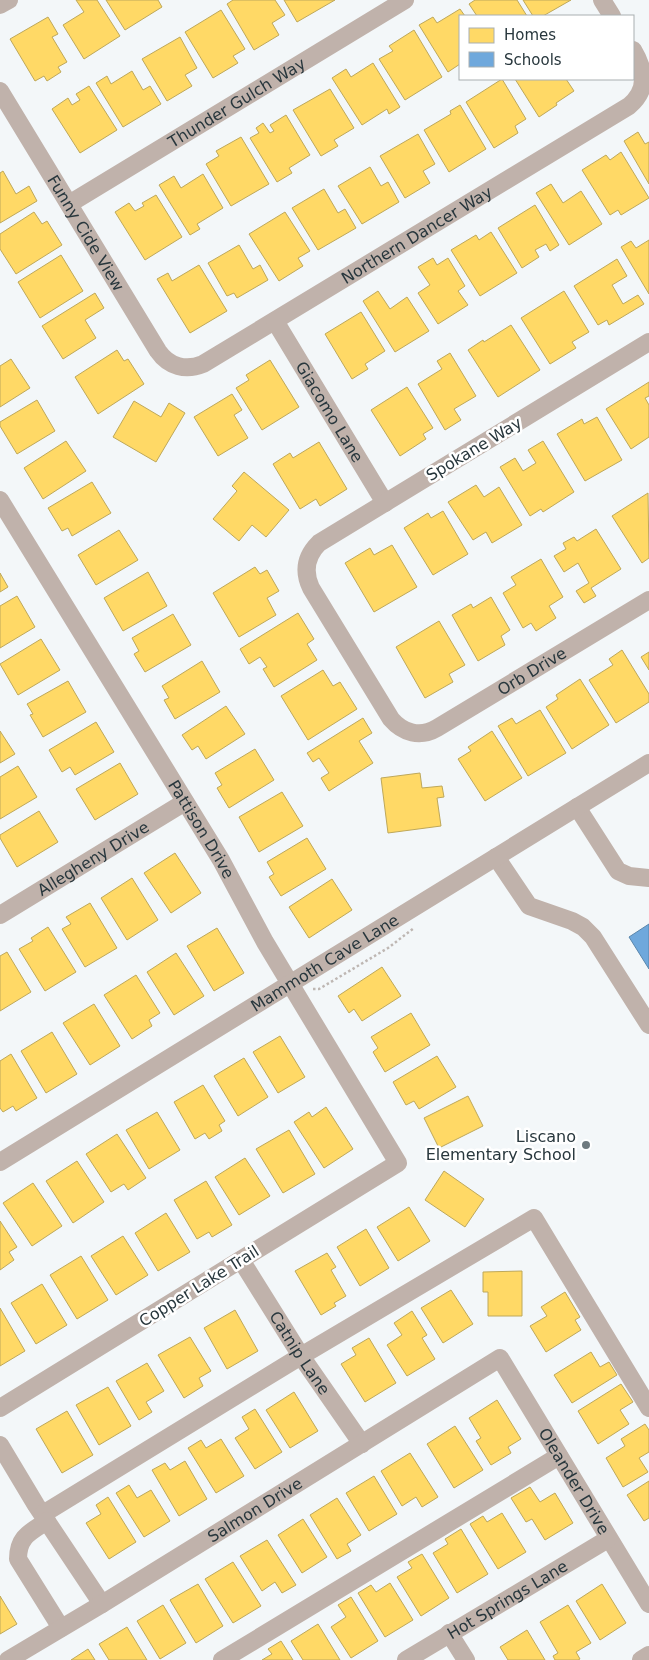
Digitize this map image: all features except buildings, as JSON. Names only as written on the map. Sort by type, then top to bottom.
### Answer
[{"type":"street","points":[[0,5],[9,0]]},
{"type":"street","name":"Thunder Gulch Way","points":[[69,204],[405,0]]},
{"type":"street","points":[[602,0],[611,15]]},
{"type":"street","name":"Northern Dancer Way","points":[[180,367],[192,368],[204,364],[629,106],[638,96],[642,84],[643,72],[634,52]]},
{"type":"street","name":"Funny Cide View","points":[[0,91],[158,351],[165,360],[180,367]]},
{"type":"street","name":"Giacomo Lane","points":[[275,321],[385,503]]},
{"type":"street","name":"Spokane Way","points":[[412,733],[400,728],[391,719],[311,588],[307,576],[307,563],[312,551],[319,543],[649,342]]},
{"type":"street","name":"Pattison Drive","points":[[0,500],[185,802],[230,877],[265,942],[398,1163]]},
{"type":"street","name":"Orb Drive","points":[[412,733],[426,733],[437,728],[649,600]]},
{"type":"street","name":"Mammoth Cave Lane","points":[[0,1162],[649,763]]},
{"type":"street","name":"Allegheny Drive","points":[[2,910],[185,802]]},
{"type":"street","points":[[577,807],[618,871],[629,876],[649,878]]},
{"type":"street","points":[[496,856],[529,906],[572,921],[594,936],[649,1025]]},
{"type":"street","name":"Copper Lake Trail","points":[[0,1408],[398,1163]]},
{"type":"street","points":[[61,1628],[18,1558],[18,1548],[23,1538],[45,1517],[301,1356],[534,1218],[649,1408]]},
{"type":"street","name":"Catnip Lane","points":[[241,1260],[301,1356],[362,1444]]},
{"type":"street","name":"Salmon Drive","points":[[8,1660],[500,1358]]},
{"type":"street","name":"Oleander Drive","points":[[500,1358],[649,1604]]},
{"type":"street","points":[[0,1445],[102,1604]]},
{"type":"street","points":[[222,1660],[559,1456]]},
{"type":"street","name":"Hot Springs Lane","points":[[406,1660],[608,1539]]},
{"type":"street","points":[[449,1633],[466,1660]]},
{"type":"street","points":[[641,1660],[649,1655]]},
{"type":"path","points":[[313,989],[319,989],[388,948],[421,923]]},
{"type":"place","name":"Liscano Elementary School","points":[[586,1145]]}]
